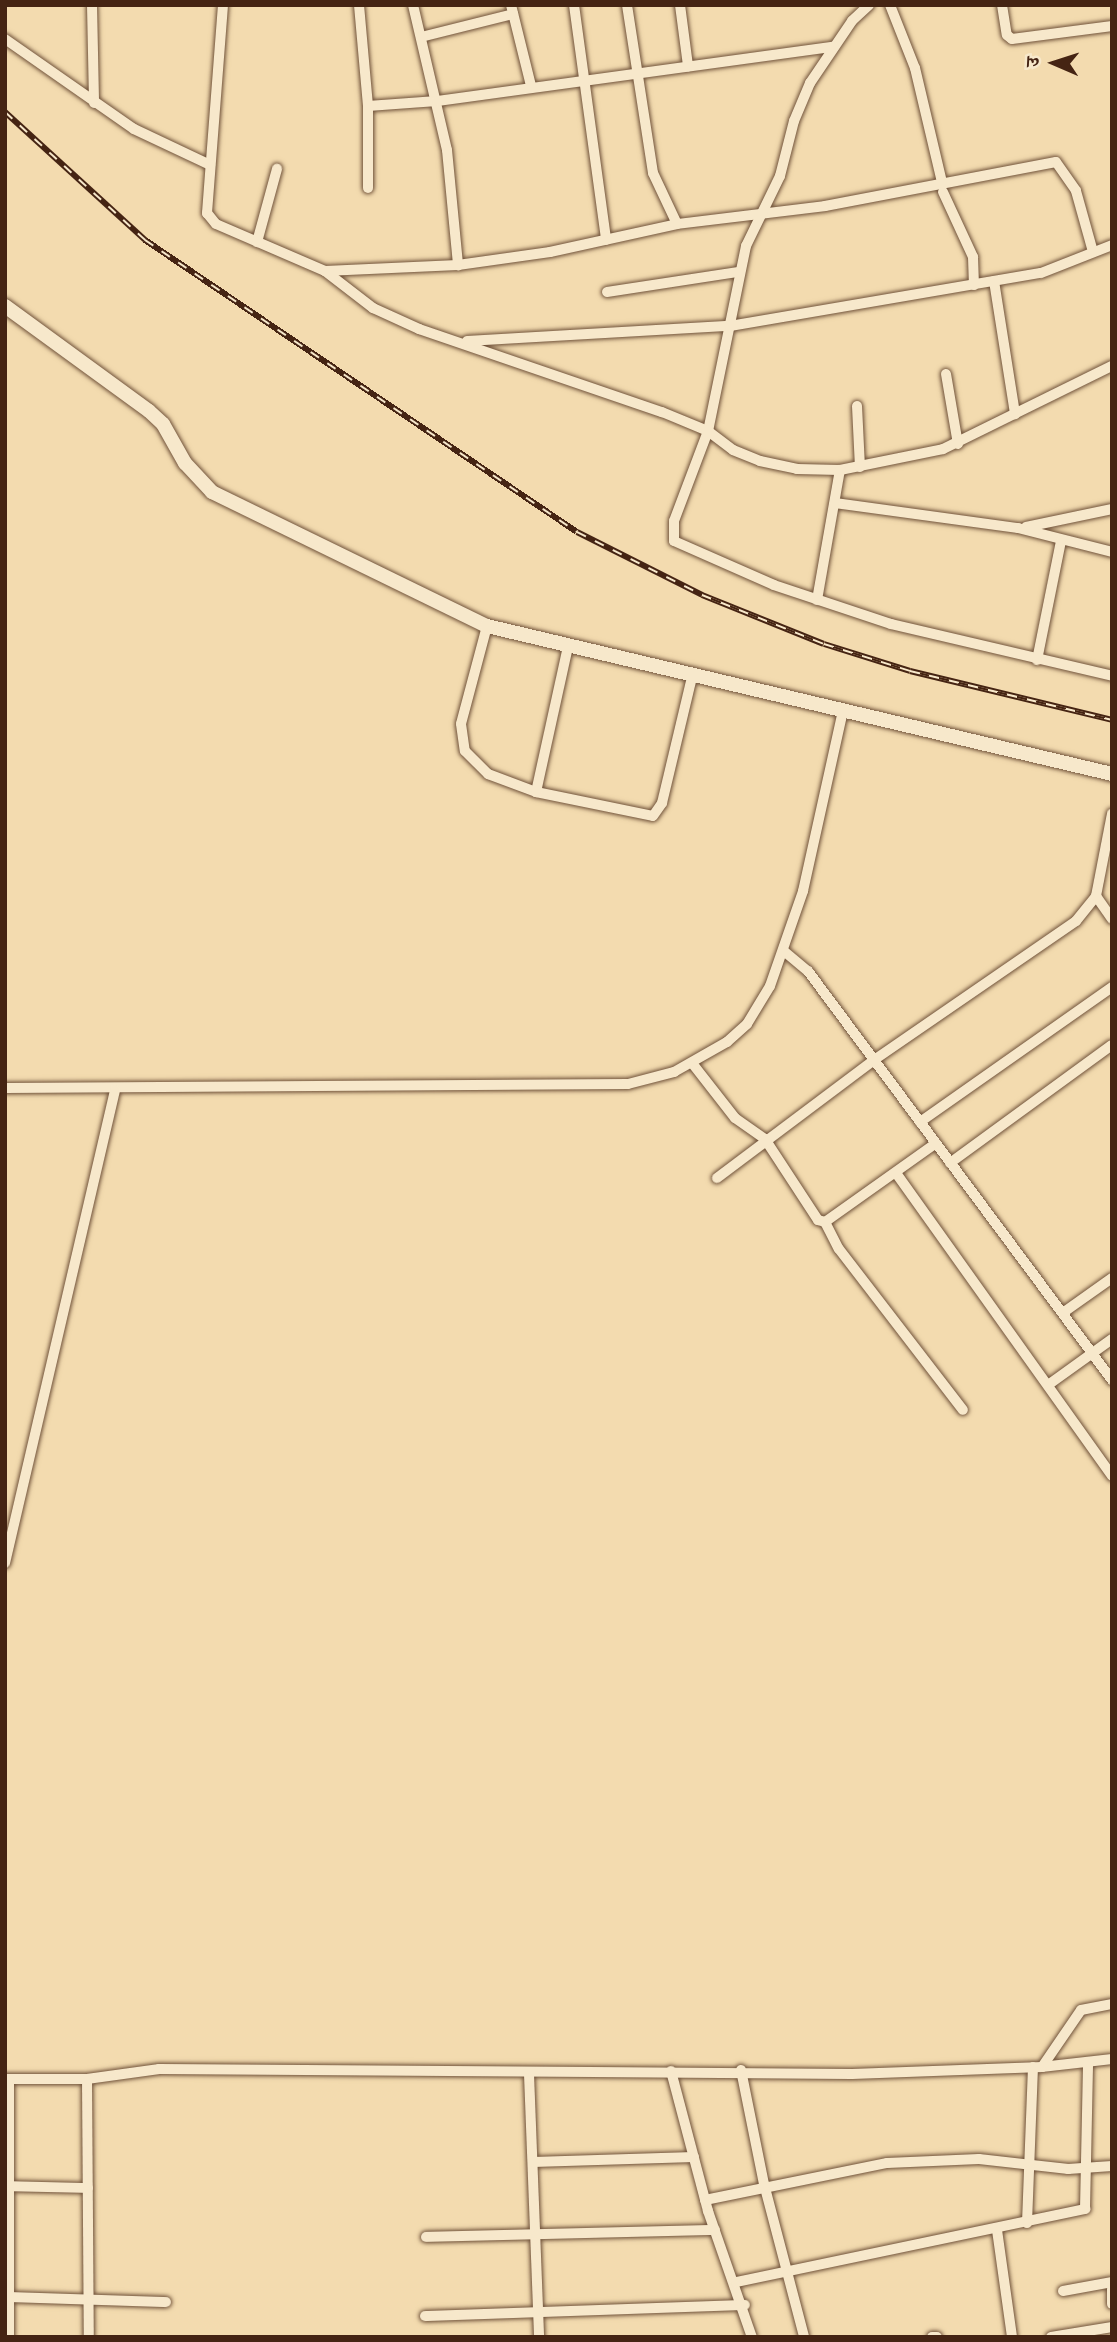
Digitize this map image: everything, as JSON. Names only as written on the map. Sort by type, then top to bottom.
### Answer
[{"type":"street","points":[[92,5],[93,103]]},
{"type":"street","points":[[223,5],[207,213],[216,224],[325,271],[373,308],[459,342],[708,431],[733,450],[760,461],[839,470],[958,443],[1112,366]]},
{"type":"street","points":[[359,5],[368,106],[368,188]]},
{"type":"street","points":[[413,5],[447,150],[458,265]]},
{"type":"street","points":[[574,5],[606,240]]},
{"type":"street","points":[[627,5],[653,173],[677,224]]},
{"type":"street","points":[[680,5],[688,66]]},
{"type":"street","points":[[891,5],[915,68],[943,187],[973,257],[974,285]]},
{"type":"street","points":[[1002,5],[1005,32],[1012,39],[1112,26]]},
{"type":"street","points":[[869,6],[833,47],[804,96],[780,176],[738,272],[730,326],[708,431],[674,521],[674,541],[817,600],[1037,660],[1112,676]]},
{"type":"street","points":[[421,37],[512,9],[531,86]]},
{"type":"street","points":[[5,39],[93,103],[134,129],[210,165]]},
{"type":"street","points":[[368,106],[437,101],[531,86],[833,47]]},
{"type":"street","points":[[325,271],[458,265],[606,240],[677,224],[763,215],[943,187],[1056,162],[1076,191],[1093,252]]},
{"type":"street","points":[[257,242],[277,169]]},
{"type":"street","points":[[459,342],[730,326],[1059,268],[1112,245]]},
{"type":"street","points":[[607,292],[738,272]]},
{"type":"street","points":[[994,281],[1015,414]]},
{"type":"street","points":[[6,307],[149,411],[163,424],[185,463],[212,492],[487,626],[1112,775]]},
{"type":"street","points":[[946,374],[958,443]]},
{"type":"street","points":[[857,406],[860,467]]},
{"type":"street","points":[[817,600],[839,470]]},
{"type":"street","points":[[835,503],[1018,528],[1112,552]]},
{"type":"street","points":[[1018,528],[1066,522],[1112,509]]},
{"type":"street","points":[[1037,660],[1061,541]]},
{"type":"street","points":[[487,626],[461,724],[465,751],[488,774],[536,792],[653,816],[662,803],[692,677]]},
{"type":"street","points":[[536,792],[568,646]]},
{"type":"street","points":[[5,1088],[115,1090],[628,1084],[692,1063],[747,1024],[785,952],[843,711]]},
{"type":"street","points":[[717,1178],[765,1139],[874,1060],[1061,934],[1096,896],[1112,814]]},
{"type":"street","points":[[1096,896],[1112,919]]},
{"type":"street","points":[[785,952],[808,971],[1112,1380]]},
{"type":"street","points":[[920,1122],[1112,987]]},
{"type":"street","points":[[950,1163],[1112,1045]]},
{"type":"street","points":[[692,1063],[735,1118],[765,1139],[818,1220],[825,1222],[839,1249],[962,1410]]},
{"type":"street","points":[[5,1563],[115,1090]]},
{"type":"street","points":[[825,1222],[936,1143]]},
{"type":"street","points":[[897,1173],[1112,1476]]},
{"type":"street","points":[[1064,1312],[1112,1278]]},
{"type":"street","points":[[1048,1385],[1112,1339]]},
{"type":"street","points":[[1027,2223],[1038,2067],[1081,2010],[1112,2004]]},
{"type":"street","points":[[9,2337],[7,2079],[88,2079],[159,2068],[529,2074],[741,2070],[852,2074],[1038,2067],[1112,2059]]},
{"type":"street","points":[[736,2283],[786,2269],[998,2230],[1085,2209],[1088,2169],[1088,2062]]},
{"type":"street","points":[[741,2070],[765,2187],[804,2337]]},
{"type":"street","points":[[671,2071],[705,2200],[745,2305],[752,2337]]},
{"type":"street","points":[[529,2074],[540,2337]]},
{"type":"street","points":[[88,2079],[89,2337]]},
{"type":"street","points":[[533,2162],[694,2157]]},
{"type":"street","points":[[705,2200],[887,2163],[979,2159],[1088,2169],[1112,2166]]},
{"type":"street","points":[[8,2186],[88,2188]]},
{"type":"street","points":[[426,2237],[715,2230]]},
{"type":"street","points":[[998,2230],[1012,2337]]},
{"type":"street","points":[[1063,2291],[1112,2282]]},
{"type":"street","points":[[1112,2289],[1112,2304]]},
{"type":"street","points":[[7,2297],[89,2303],[166,2302]]},
{"type":"street","points":[[425,2316],[745,2305]]},
{"type":"street","points":[[1051,2337],[1112,2328]]},
{"type":"railway","points":[[5,112],[145,240],[577,532],[702,595],[824,644],[910,671],[1112,720]]}]
